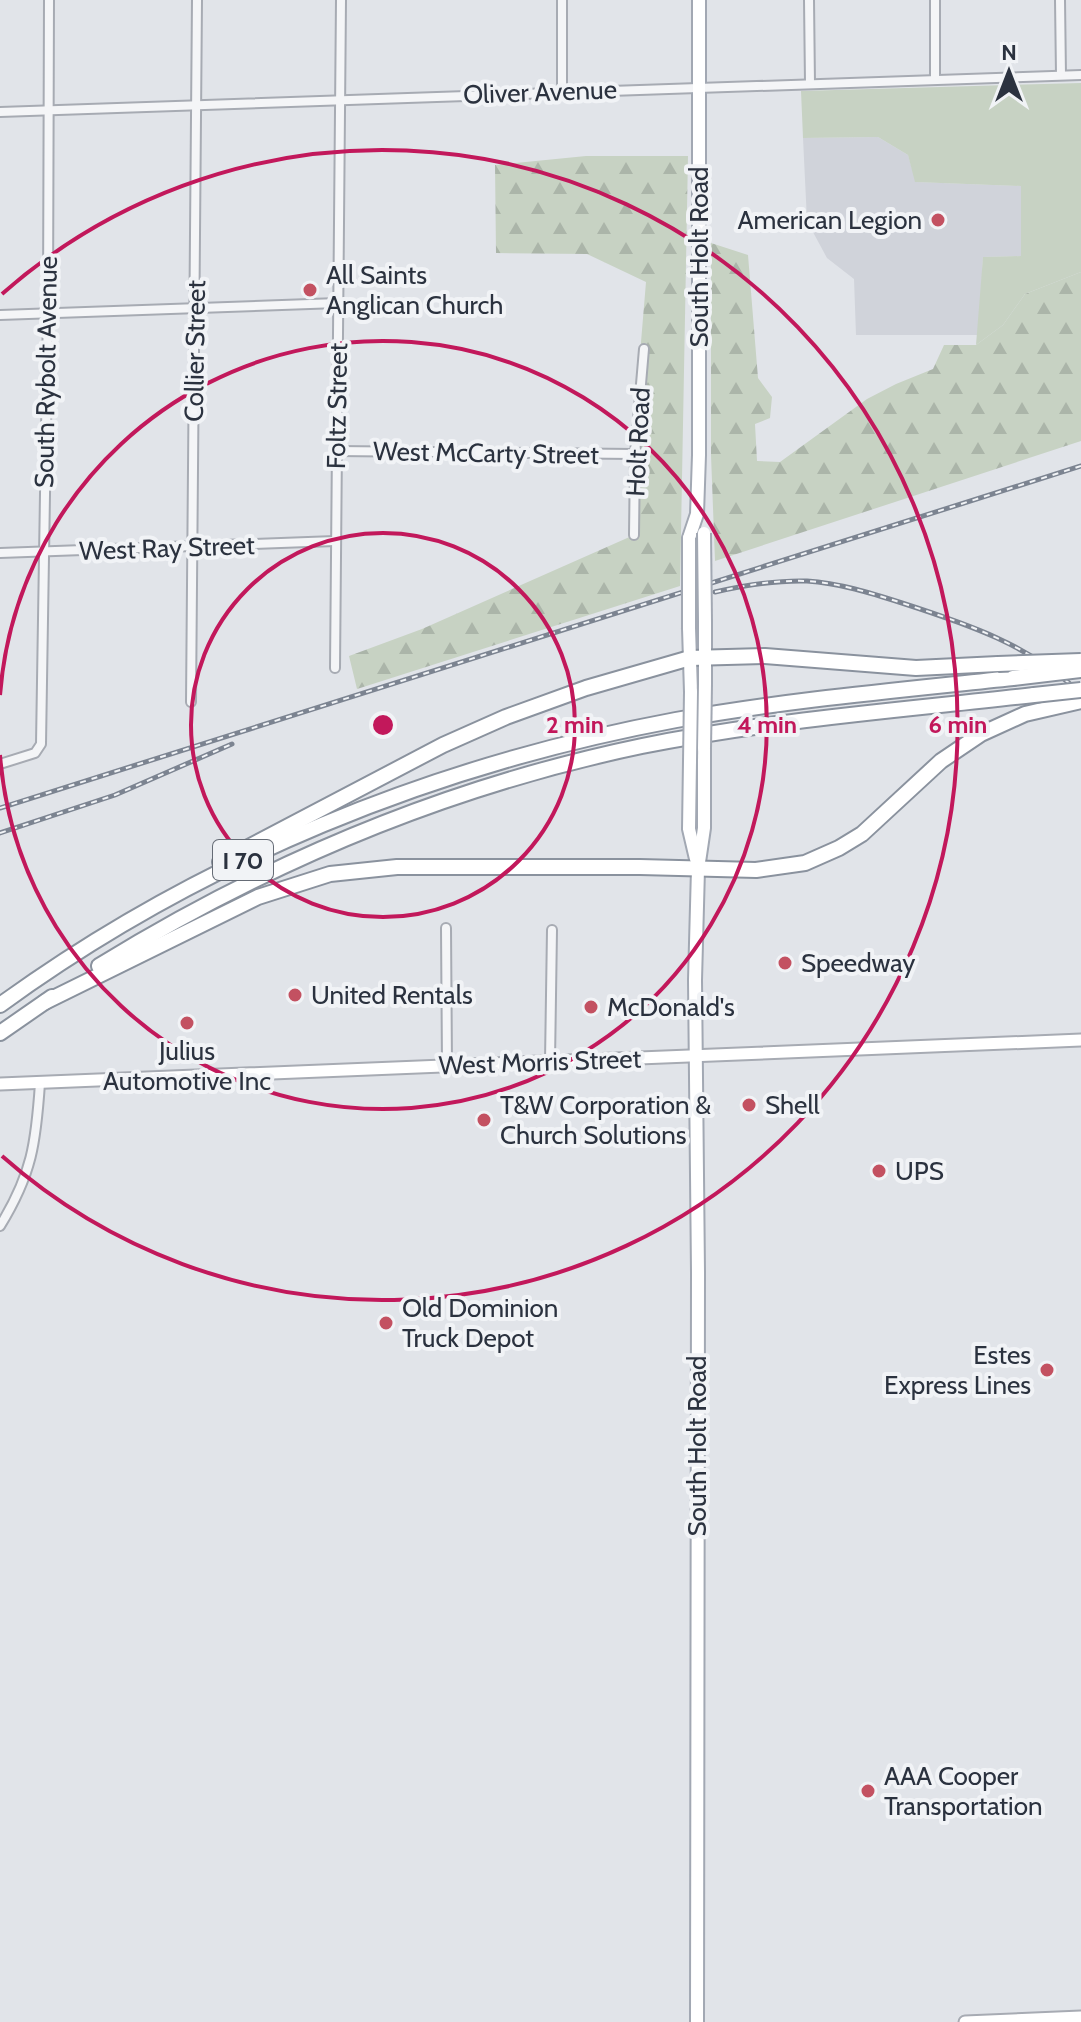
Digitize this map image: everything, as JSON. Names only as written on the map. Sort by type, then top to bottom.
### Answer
[{"type":"highway","points":[[143,913],[200,873],[443,745],[554,698],[697,656],[765,656],[916,668],[1081,661]]},
{"type":"highway","name":"I 70","points":[[0,1005],[143,913],[214,875],[308,830],[424,785],[507,759],[601,735],[712,714],[1081,670]]},
{"type":"highway","name":"I 70","points":[[0,1033],[156,932],[262,876],[370,829],[495,785],[603,755],[717,733],[1081,690]]},
{"type":"highway","points":[[45,1002],[258,897],[330,874],[397,867],[770,869],[796,865],[828,854],[862,834],[959,748],[1004,723],[1047,708],[1081,701]]},
{"type":"main road","name":"South Holt Road","points":[[697,2022],[698,1272],[695,1055],[698,869],[704,828],[705,684],[689,628],[689,538],[697,514],[699,0]]},
{"type":"main road","name":"South Holt Road","points":[[697,514],[704,533],[705,622],[691,692],[689,829],[698,869]]},
{"type":"main road","name":"West Morris Street","points":[[0,1084],[1081,1040]]},
{"type":"main road","points":[[965,2022],[1081,2017]]},
{"type":"street","name":"South Rybolt Avenue","points":[[0,764],[35,753],[41,744],[49,0]]},
{"type":"street","name":"Collier Street","points":[[191,702],[197,0]]},
{"type":"street","name":"Foltz Street","points":[[335,668],[341,0]]},
{"type":"street","points":[[562,0],[562,91]]},
{"type":"street","points":[[809,0],[810,83]]},
{"type":"street","points":[[935,0],[935,80]]},
{"type":"street","points":[[1060,0],[1061,75]]},
{"type":"street","name":"Oliver Avenue","points":[[0,112],[1081,75]]},
{"type":"street","points":[[0,315],[338,303]]},
{"type":"street","name":"Holt Road","points":[[634,535],[635,454],[644,349]]},
{"type":"street","name":"West McCarty Street","points":[[336,451],[635,454]]},
{"type":"street","name":"West Ray Street","points":[[0,553],[335,541]]},
{"type":"street","points":[[446,928],[447,1065]]},
{"type":"street","points":[[550,1061],[552,930]]},
{"type":"street","points":[[0,1226],[29,1169],[36,1139],[40,1083]]},
{"type":"shaded area","points":[[878,137],[908,155],[916,182],[1021,186],[1021,256],[983,257],[979,335],[856,335],[854,279],[827,258],[807,221],[803,138]]},
{"type":"green space","points":[[1081,83],[1081,272],[1025,294],[1003,325],[976,345],[983,257],[1021,256],[1021,186],[915,182],[908,155],[878,137],[803,138],[801,91]]},
{"type":"green space","points":[[586,156],[688,156],[680,586],[357,689],[349,656],[422,629],[634,535],[632,450],[646,282],[587,254],[496,253],[495,165]]},
{"type":"green space","points":[[711,243],[748,255],[758,378],[772,397],[770,418],[755,424],[757,461],[780,462],[867,399],[933,369],[944,345],[976,345],[1003,325],[1025,294],[1081,272],[1081,441],[715,561],[711,455]]},
{"type":"railway","points":[[0,808],[1081,466]]},
{"type":"railway","points":[[715,592],[795,581],[831,584],[867,592],[997,638],[1041,662],[1081,694]]},
{"type":"railway","points":[[0,833],[115,795],[232,744]]},
{"type":"place","name":"American Legion","points":[[938,220]]},
{"type":"place","name":"All Saints Anglican Church","points":[[310,290]]},
{"type":"place","name":"Speedway","points":[[785,963]]},
{"type":"place","name":"United Rentals","points":[[295,995]]},
{"type":"place","name":"McDonald's","points":[[591,1007]]},
{"type":"place","name":"Julius Automotive Inc","points":[[187,1023]]},
{"type":"place","name":"Shell","points":[[749,1105]]},
{"type":"place","name":"T&W Corporation & Church Solutions","points":[[484,1120]]},
{"type":"place","name":"UPS","points":[[879,1171]]},
{"type":"place","name":"Old Dominion Truck Depot","points":[[386,1323]]},
{"type":"place","name":"Estes Express Lines","points":[[1047,1370]]},
{"type":"place","name":"AAA Cooper Transportation","points":[[868,1791]]}]
